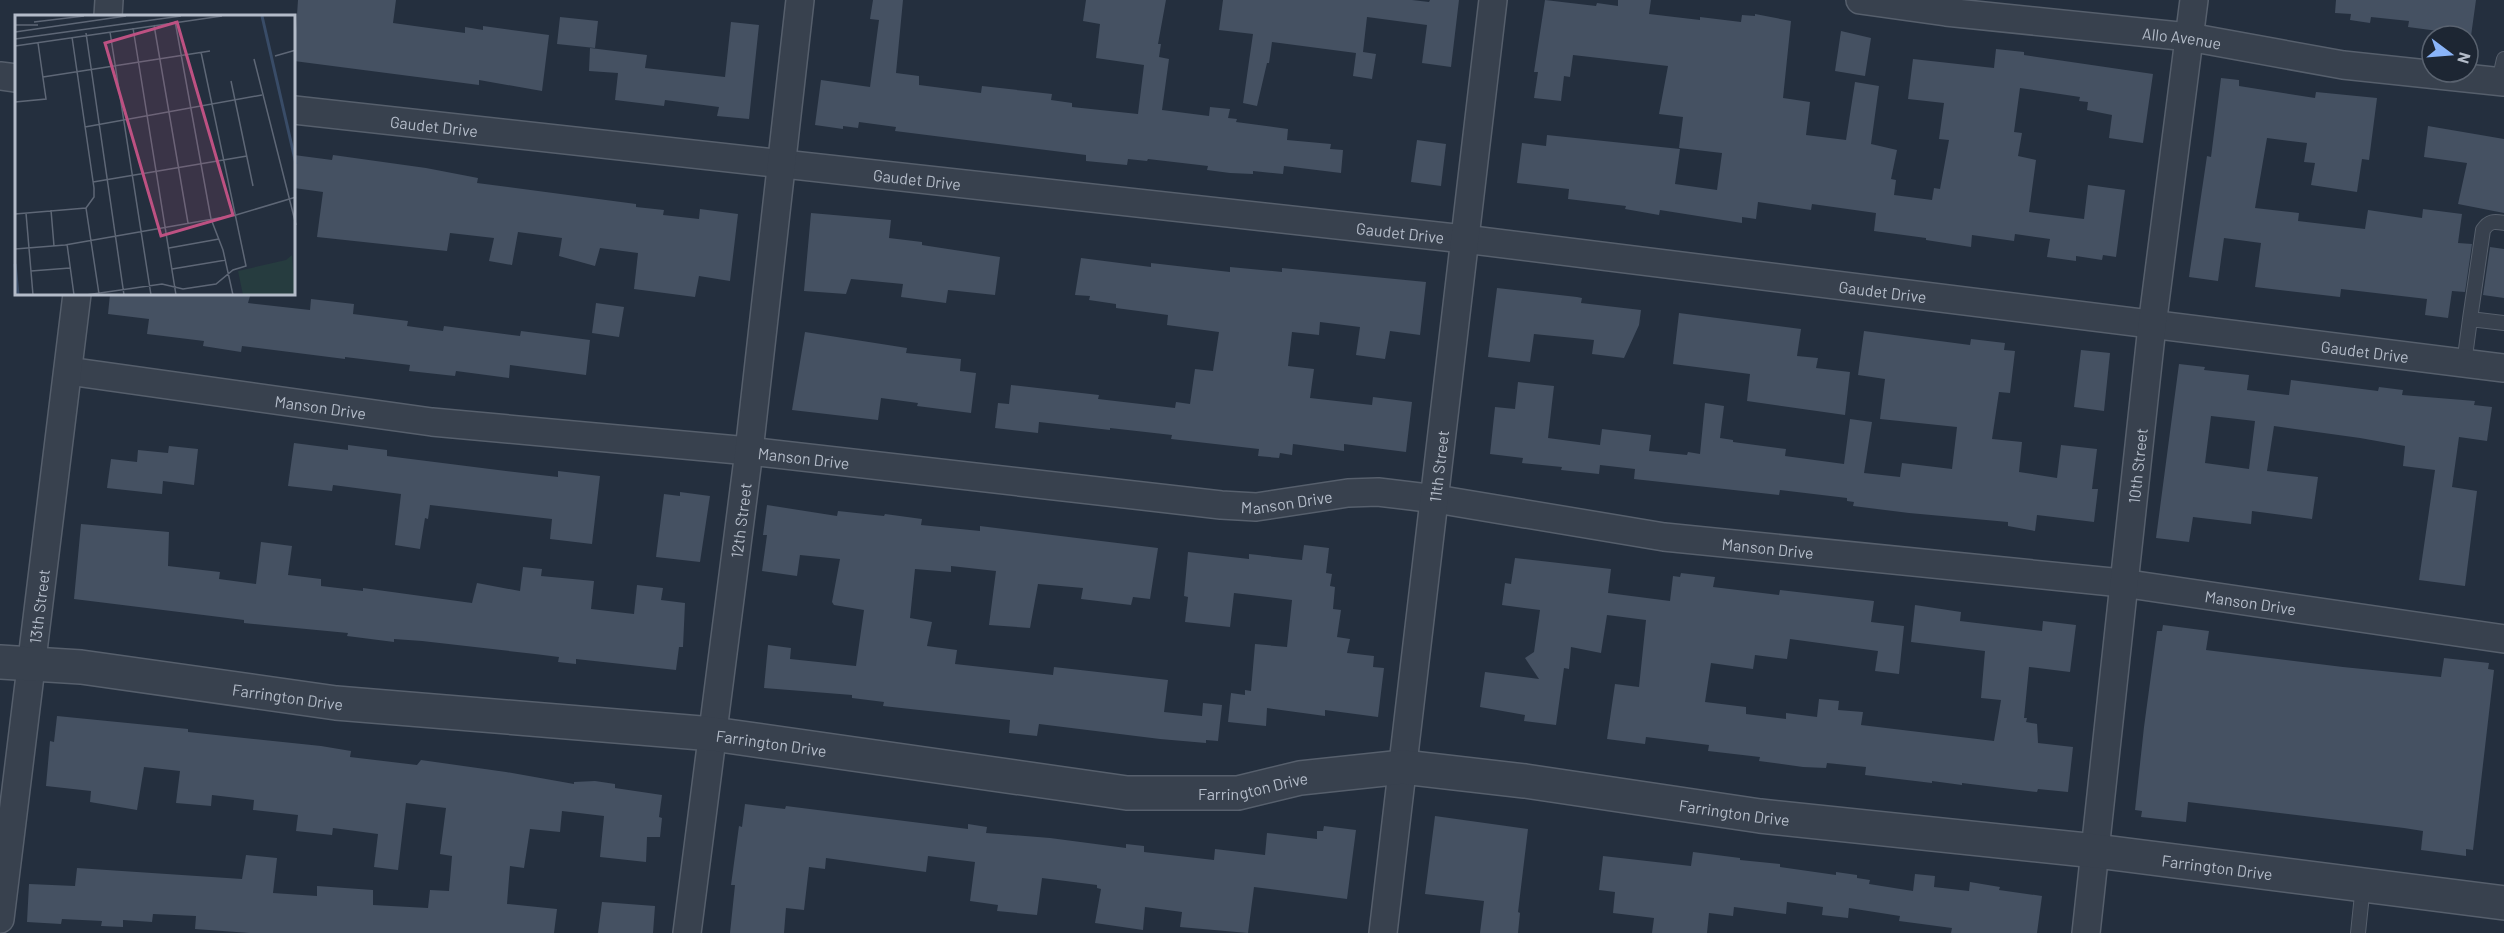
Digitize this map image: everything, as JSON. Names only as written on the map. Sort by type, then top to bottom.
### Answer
[{"type":"street","points":[[108,15],[109,0]]},
{"type":"street","name":"12th Street","points":[[687,933],[748,451],[800,0]]},
{"type":"street","name":"11th Street","points":[[1383,933],[1436,499],[1464,238],[1493,0]]},
{"type":"street","name":"Allo Avenue","points":[[1860,0],[1946,12],[2190,37],[2343,65],[2502,74]]},
{"type":"street","name":"10th Street","points":[[2086,933],[2122,583],[2194,0]]},
{"type":"street","points":[[0,76],[15,78]]},
{"type":"street","name":"Gaudet Drive","points":[[296,110],[1464,238],[2152,326],[2504,368]]},
{"type":"street","name":"13th Street","points":[[0,919],[15,662],[68,371],[77,296]]},
{"type":"street","name":"Manson Drive","points":[[68,371],[432,422],[748,451],[1221,505],[1256,507],[1358,492],[1378,492],[1436,499],[1664,537],[2122,583],[2504,639]]},
{"type":"street","name":"Farrington Drive","points":[[15,662],[81,667],[336,703],[713,734],[1127,793],[1238,793],[1300,778],[1403,767],[1525,781],[1760,816],[2096,851],[2504,903]]},
{"type":"lane","points":[[2464,364],[2483,230],[2487,224],[2494,221],[2504,223]]},
{"type":"lane","points":[[2470,319],[2504,323]]},
{"type":"lane","points":[[2358,933],[2363,885]]},
{"type":"building","points":[[298,0],[396,0],[393,23],[465,33],[465,27],[483,30],[483,26],[549,35],[542,91],[479,80],[479,85],[296,61]]},
{"type":"building","points":[[873,0],[903,0],[896,73],[919,76],[919,85],[981,93],[982,86],[1052,94],[1051,100],[1072,103],[1072,107],[1138,114],[1144,65],[1096,58],[1100,24],[1083,21],[1086,0],[1166,0],[1158,44],[1161,44],[1159,57],[1169,59],[1162,110],[1209,116],[1210,107],[1230,109],[1228,118],[1237,119],[1236,122],[1288,129],[1287,140],[1331,144],[1330,149],[1343,150],[1341,173],[1284,166],[1283,174],[1253,171],[1253,174],[1230,173],[1207,170],[1208,166],[1148,159],[1147,161],[1128,159],[1127,165],[1086,161],[1086,155],[895,131],[896,127],[859,122],[858,128],[843,126],[843,129],[815,125],[821,80],[870,87],[879,20],[870,19]]},
{"type":"building","points":[[1223,0],[1412,0],[1429,2],[1430,0],[1459,0],[1451,67],[1422,63],[1427,25],[1367,17],[1363,52],[1376,54],[1372,79],[1353,76],[1356,53],[1272,42],[1269,63],[1267,63],[1257,106],[1243,103],[1253,34],[1219,30]]},
{"type":"building","points":[[1545,0],[1596,6],[1597,3],[1618,6],[1618,0],[1651,0],[1649,14],[1741,22],[1742,15],[1755,16],[1755,14],[1791,21],[1783,98],[1810,102],[1806,135],[1846,140],[1855,82],[1879,86],[1871,144],[1897,150],[1891,179],[1896,180],[1894,195],[1932,200],[1934,188],[1940,189],[1949,140],[1939,139],[1944,103],[1908,99],[1913,59],[1994,68],[1996,49],[2153,74],[2143,143],[2109,138],[2112,115],[2087,110],[2088,102],[2079,101],[2080,97],[2020,88],[2014,132],[2022,133],[2018,156],[2036,160],[2029,212],[2084,219],[2088,185],[2125,190],[2116,257],[2103,255],[2102,260],[2076,256],[2076,261],[2047,257],[2050,239],[2015,234],[2014,241],[1972,235],[1971,247],[1874,231],[1876,213],[1812,204],[1811,210],[1758,202],[1756,219],[1742,217],[1742,223],[1660,210],[1659,215],[1625,209],[1626,206],[1568,199],[1569,189],[1517,183],[1522,143],[1546,146],[1547,135],[1680,149],[1675,184],[1717,190],[1722,153],[1679,148],[1683,117],[1659,114],[1668,66],[1573,55],[1570,77],[1564,76],[1561,101],[1534,98],[1538,72],[1534,72]]},
{"type":"building","points":[[2336,0],[2476,0],[2473,24],[2420,24],[2420,29],[2408,27],[2409,21],[2371,17],[2370,23],[2350,20],[2351,14],[2335,13]]},
{"type":"building","points":[[560,17],[598,21],[595,48],[557,44]]},
{"type":"building","points":[[731,22],[759,25],[749,119],[717,116],[719,107],[665,100],[664,106],[615,100],[618,73],[589,71],[590,48],[647,55],[645,68],[725,77]]},
{"type":"building","points":[[1841,31],[1871,38],[1865,76],[1835,71]]},
{"type":"building","points":[[2221,78],[2239,80],[2239,86],[2315,98],[2316,92],[2377,98],[2369,160],[2362,159],[2357,192],[2311,185],[2315,163],[2304,162],[2307,143],[2267,138],[2255,208],[2299,213],[2298,221],[2365,229],[2368,210],[2422,218],[2423,209],[2462,214],[2458,243],[2472,244],[2465,292],[2452,291],[2448,318],[2425,315],[2427,299],[2341,289],[2340,297],[2255,287],[2261,243],[2224,238],[2218,281],[2189,277],[2207,156],[2211,157]]},
{"type":"building","points":[[2428,126],[2504,139],[2504,213],[2458,204],[2467,163],[2424,157]]},
{"type":"building","points":[[1417,140],[1446,144],[1441,186],[1411,182]]},
{"type":"building","points":[[296,155],[332,160],[333,155],[426,168],[478,178],[477,183],[636,204],[636,207],[664,210],[663,215],[699,219],[700,209],[738,214],[730,281],[699,276],[695,297],[634,289],[638,253],[600,248],[595,266],[559,256],[562,238],[518,232],[512,265],[489,261],[494,238],[450,233],[447,251],[317,237],[323,192],[296,188]]},
{"type":"building","points":[[811,213],[891,220],[889,238],[1000,257],[995,295],[948,290],[946,303],[901,297],[903,284],[851,279],[846,294],[804,291]]},
{"type":"building","points":[[2490,247],[2504,249],[2504,298],[2483,295]]},
{"type":"building","points":[[1081,258],[1151,267],[1151,263],[1230,272],[1230,267],[1282,272],[1282,268],[1426,282],[1420,335],[1390,331],[1385,359],[1356,355],[1360,327],[1320,322],[1319,335],[1292,332],[1288,366],[1314,369],[1310,398],[1372,405],[1373,397],[1412,402],[1406,452],[1344,444],[1344,451],[1293,444],[1292,455],[1280,453],[1279,458],[1258,456],[1259,449],[1171,439],[1172,435],[1110,428],[1110,430],[1039,422],[1038,433],[995,428],[998,403],[1009,404],[1011,385],[1099,395],[1098,399],[1175,408],[1176,402],[1190,404],[1195,369],[1213,371],[1219,332],[1167,325],[1168,315],[1116,308],[1116,304],[1089,300],[1090,296],[1075,295]]},
{"type":"building","points":[[1497,288],[1577,297],[1582,298],[1581,303],[1641,310],[1639,325],[1624,358],[1592,354],[1594,340],[1534,334],[1530,362],[1488,357]]},
{"type":"building","points":[[110,296],[250,296],[248,303],[310,310],[311,299],[354,304],[353,314],[408,321],[407,326],[443,331],[444,326],[520,336],[521,331],[590,340],[586,375],[510,365],[509,378],[456,371],[455,376],[409,371],[410,365],[345,357],[345,359],[242,346],[241,352],[203,346],[204,341],[147,334],[149,319],[108,314]]},
{"type":"building","points":[[596,303],[624,307],[619,337],[592,333]]},
{"type":"building","points":[[1679,313],[1801,329],[1797,356],[1818,358],[1816,368],[1850,372],[1845,415],[1747,401],[1750,374],[1673,364]]},
{"type":"building","points":[[1864,331],[1970,345],[1971,339],[2005,343],[2004,350],[2015,351],[2010,393],[1999,392],[1992,439],[2022,442],[2019,472],[2057,478],[2061,445],[2097,449],[2092,489],[2098,489],[2094,522],[2037,515],[2035,531],[2008,526],[2008,522],[1853,506],[1854,502],[1847,501],[1847,498],[1780,490],[1779,495],[1634,479],[1635,469],[1600,465],[1599,474],[1522,463],[1523,458],[1490,454],[1495,407],[1515,409],[1518,382],[1554,386],[1548,438],[1600,445],[1602,429],[1651,435],[1649,451],[1700,454],[1705,403],[1724,406],[1720,438],[1733,440],[1733,442],[1786,449],[1785,456],[1844,464],[1850,419],[1872,422],[1864,473],[1900,477],[1902,463],[1952,469],[1957,427],[1880,419],[1885,379],[1858,375]]},
{"type":"building","points":[[805,332],[907,348],[906,353],[961,359],[960,371],[976,373],[971,413],[917,406],[918,403],[881,398],[878,420],[792,410]]},
{"type":"building","points":[[2081,350],[2110,353],[2104,411],[2074,407]]},
{"type":"building","points":[[2179,364],[2205,367],[2204,370],[2249,375],[2247,390],[2289,395],[2291,380],[2378,391],[2379,387],[2403,390],[2402,395],[2475,401],[2474,405],[2492,407],[2487,441],[2459,437],[2452,487],[2477,491],[2465,586],[2419,580],[2435,470],[2403,466],[2405,446],[2360,438],[2274,426],[2267,471],[2318,477],[2312,519],[2252,511],[2251,524],[2193,517],[2189,542],[2156,538]],"holes":[[[2211,416],[2255,421],[2249,469],[2205,463]]]},
{"type":"building","points":[[294,443],[348,450],[348,445],[387,450],[387,456],[558,477],[558,471],[600,476],[592,544],[550,539],[552,519],[430,505],[428,519],[425,518],[420,549],[395,545],[401,494],[333,485],[332,491],[288,486]]},
{"type":"building","points":[[169,446],[198,449],[194,485],[163,481],[162,494],[107,488],[111,459],[137,462],[138,450],[168,453]]},
{"type":"building","points":[[680,492],[710,496],[700,562],[656,557],[664,494],[680,496]]},
{"type":"building","points":[[767,505],[837,516],[838,511],[884,516],[885,514],[922,519],[921,525],[980,531],[980,526],[1158,548],[1150,599],[1133,597],[1131,605],[1081,599],[1083,588],[1038,584],[1030,628],[989,625],[996,571],[951,566],[951,572],[915,569],[910,618],[932,622],[927,646],[957,650],[955,664],[1053,675],[1054,667],[1168,680],[1164,712],[1202,716],[1203,703],[1222,705],[1218,741],[1206,740],[1206,743],[1160,739],[1039,724],[1037,736],[1009,733],[1010,720],[883,706],[884,702],[852,698],[852,695],[764,688],[768,645],[791,648],[790,659],[856,666],[864,610],[834,605],[832,602],[840,559],[800,555],[797,576],[762,571],[767,535],[763,535]]},
{"type":"building","points":[[81,524],[169,532],[168,566],[220,572],[219,579],[256,584],[261,542],[292,546],[288,575],[321,579],[321,586],[363,591],[363,588],[472,603],[477,583],[520,591],[523,567],[542,569],[541,576],[594,581],[591,609],[634,614],[637,585],[663,588],[661,600],[685,603],[683,647],[679,647],[676,670],[576,659],[576,664],[558,662],[559,657],[422,641],[394,639],[394,642],[347,636],[348,633],[244,623],[244,620],[74,599]]},
{"type":"building","points":[[1304,545],[1329,548],[1326,573],[1332,574],[1330,586],[1335,587],[1333,609],[1341,610],[1337,637],[1350,639],[1347,653],[1374,656],[1373,667],[1384,668],[1378,717],[1325,710],[1325,716],[1267,708],[1266,726],[1228,722],[1231,693],[1245,695],[1245,690],[1251,691],[1255,644],[1287,647],[1292,600],[1234,593],[1230,627],[1185,622],[1188,597],[1184,596],[1188,552],[1249,559],[1249,554],[1302,560]]},
{"type":"building","points":[[1515,558],[1611,569],[1608,593],[1670,601],[1673,576],[1680,577],[1681,573],[1715,577],[1713,587],[1779,595],[1780,590],[1874,601],[1871,622],[1904,626],[1899,674],[1875,671],[1878,651],[1790,639],[1787,659],[1755,655],[1753,669],[1711,663],[1705,702],[1746,707],[1746,714],[1786,719],[1786,713],[1817,717],[1819,699],[1839,701],[1838,710],[1863,712],[1861,725],[1994,741],[2001,700],[1981,698],[1985,651],[1911,642],[1915,605],[1961,612],[1960,621],[2042,631],[2043,621],[2076,625],[2070,672],[2029,667],[2024,718],[2027,718],[2026,722],[2037,724],[2038,743],[2073,747],[2068,792],[2038,789],[2037,792],[1962,783],[1962,785],[1932,781],[1932,783],[1865,775],[1866,767],[1827,763],[1826,768],[1803,767],[1759,761],[1760,757],[1708,751],[1709,745],[1646,737],[1645,744],[1607,739],[1615,684],[1639,687],[1646,620],[1607,615],[1601,653],[1571,647],[1569,669],[1564,668],[1556,725],[1524,721],[1525,715],[1480,707],[1485,672],[1539,679],[1525,658],[1534,652],[1540,610],[1502,605],[1505,583],[1511,584]]},
{"type":"building","points":[[2163,625],[2209,631],[2206,650],[2343,667],[2441,677],[2444,658],[2489,663],[2488,669],[2494,670],[2473,850],[2466,849],[2466,856],[2421,850],[2423,831],[2188,802],[2186,822],[2141,817],[2142,811],[2135,810],[2144,727],[2157,631],[2162,631]]},
{"type":"building","points":[[57,716],[188,729],[188,732],[321,746],[351,751],[350,757],[417,765],[421,760],[574,784],[574,782],[595,781],[615,784],[615,788],[662,795],[659,817],[662,818],[660,837],[647,837],[646,862],[600,857],[604,816],[562,811],[560,832],[530,829],[524,868],[510,866],[507,904],[557,909],[554,933],[250,933],[195,929],[196,916],[153,914],[152,922],[123,920],[123,927],[101,926],[102,921],[62,919],[61,924],[27,922],[29,884],[75,886],[77,868],[242,879],[246,855],[277,858],[273,893],[317,896],[317,886],[373,890],[373,905],[428,908],[430,890],[449,891],[452,856],[440,854],[446,808],[406,803],[398,870],[374,867],[378,834],[333,828],[332,835],[296,831],[298,815],[253,810],[254,800],[212,795],[211,806],[176,803],[180,771],[144,767],[137,810],[90,802],[91,791],[46,786],[50,741],[54,742]]},
{"type":"building","points":[[745,804],[785,809],[786,806],[968,829],[968,824],[987,827],[986,833],[1050,838],[1126,848],[1126,844],[1144,846],[1144,852],[1214,860],[1215,849],[1265,855],[1267,833],[1317,839],[1317,831],[1323,831],[1324,826],[1356,830],[1347,899],[1254,887],[1248,933],[1180,927],[1182,912],[1145,907],[1143,930],[1095,923],[1101,889],[1097,888],[1097,885],[1042,878],[1037,915],[997,911],[998,905],[970,901],[975,862],[928,856],[926,872],[826,858],[825,869],[809,867],[804,910],[786,908],[784,933],[730,933],[735,885],[731,885],[739,826],[742,827]]},
{"type":"building","points":[[1435,816],[1528,829],[1518,912],[1520,913],[1518,933],[1480,933],[1484,901],[1425,894]]},
{"type":"building","points":[[1693,852],[1780,864],[1780,867],[1836,875],[1836,872],[1857,875],[1857,878],[1870,880],[1869,884],[1913,891],[1915,874],[1935,876],[1934,887],[1969,891],[1970,882],[2000,887],[1999,890],[2042,896],[2037,933],[1951,933],[1952,928],[1899,921],[1900,916],[1849,908],[1848,918],[1822,915],[1823,907],[1787,902],[1786,914],[1734,907],[1733,916],[1709,913],[1707,933],[1652,933],[1654,918],[1613,913],[1615,892],[1599,890],[1603,856],[1691,866]]},
{"type":"building","points":[[602,902],[655,906],[653,933],[598,933]]}]
